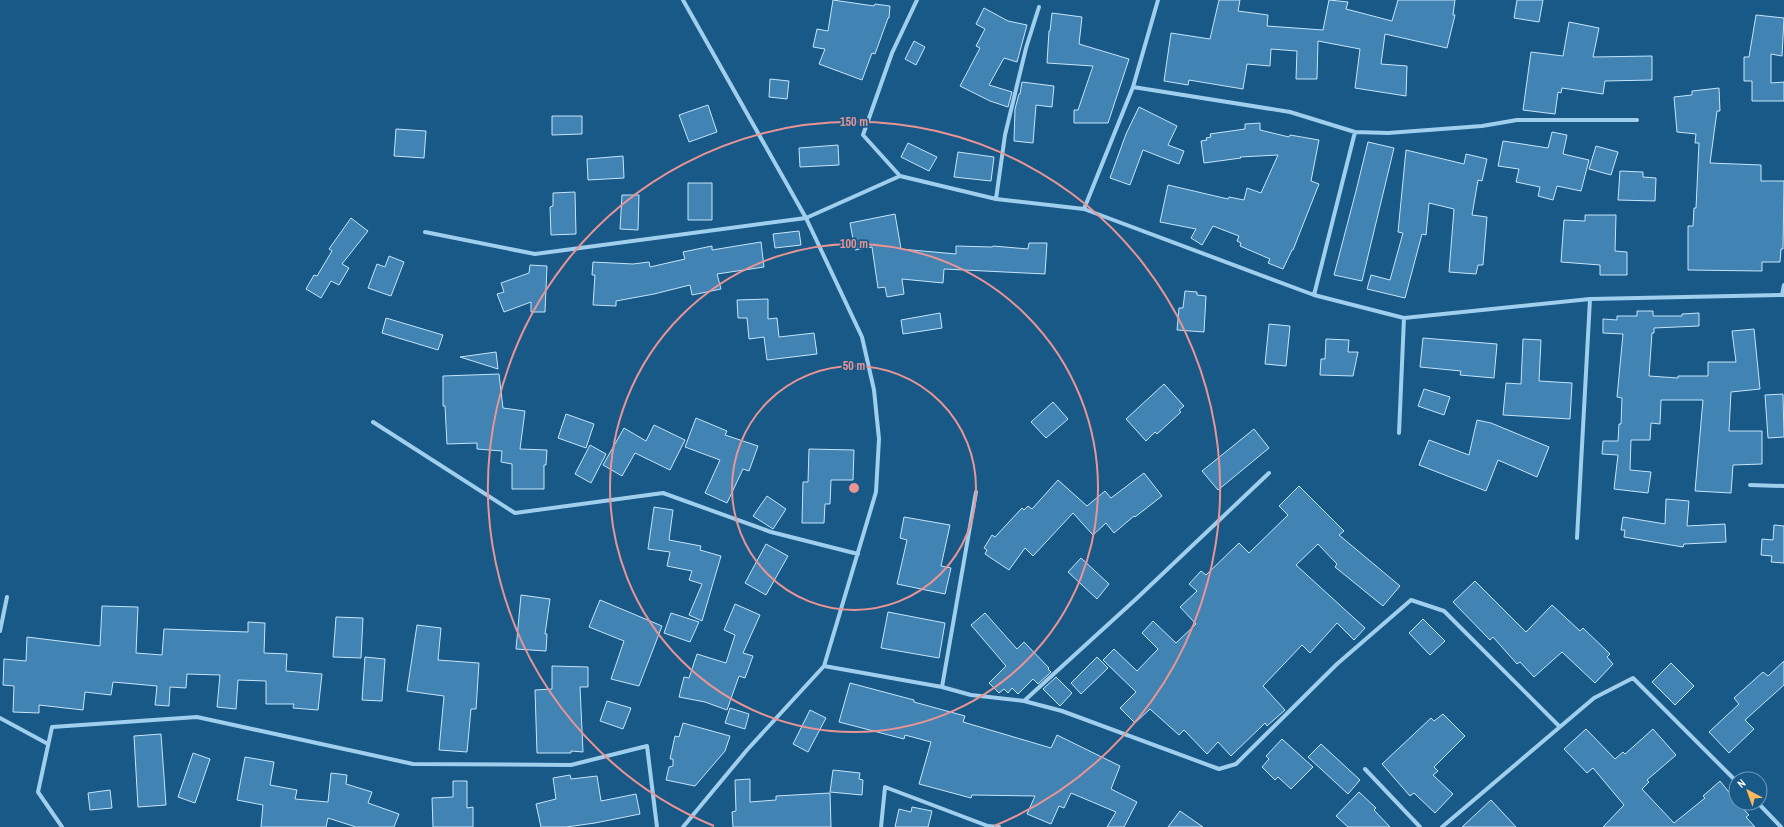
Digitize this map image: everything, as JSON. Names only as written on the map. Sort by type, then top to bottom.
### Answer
[{"type":"street","points":[[682,0],[806,218],[862,338],[874,390],[879,439],[876,492],[824,666],[747,750],[683,827]]},
{"type":"street","points":[[917,0],[892,53],[862,135],[900,176],[996,199],[1084,209],[1314,295],[1404,318],[1590,299],[1783,295],[1784,285]]},
{"type":"street","points":[[1084,209],[1133,86],[1158,0]]},
{"type":"street","points":[[996,199],[1005,134],[1026,48],[1040,7]]},
{"type":"street","points":[[1133,86],[1290,112],[1355,132],[1395,133],[1482,126],[1517,120],[1637,120]]},
{"type":"street","points":[[1314,295],[1355,132]]},
{"type":"street","points":[[425,232],[535,254],[806,218],[900,176]]},
{"type":"street","points":[[1577,538],[1590,299]]},
{"type":"street","points":[[1399,433],[1404,318]]},
{"type":"street","points":[[373,422],[515,513],[664,493],[771,532],[858,554]]},
{"type":"street","points":[[1024,701],[1136,599],[1269,472]]},
{"type":"street","points":[[1750,485],[1784,486]]},
{"type":"street","points":[[942,686],[976,492]]},
{"type":"street","points":[[0,630],[7,597]]},
{"type":"street","points":[[824,666],[942,686],[971,695],[1024,701],[1062,711],[1219,769],[1236,764],[1337,664],[1411,600],[1444,611],[1559,726]]},
{"type":"street","points":[[1442,827],[1559,726],[1594,698],[1633,678],[1728,773]]},
{"type":"street","points":[[62,827],[38,792],[52,727],[197,717],[413,764],[571,765],[647,746],[656,827]]},
{"type":"street","points":[[0,718],[48,744]]},
{"type":"street","points":[[1365,769],[1420,827]]},
{"type":"street","points":[[881,827],[885,787],[988,826],[999,827]]},
{"type":"street","points":[[1766,811],[1781,827]]},
{"type":"building","points":[[833,0],[874,6],[875,4],[890,6],[889,18],[875,54],[872,53],[862,80],[819,64],[825,49],[813,47],[817,29],[828,31]]},
{"type":"building","points":[[1219,0],[1240,0],[1238,11],[1268,15],[1267,26],[1323,30],[1329,0],[1348,2],[1346,9],[1392,21],[1398,0],[1455,0],[1453,15],[1455,15],[1447,48],[1385,34],[1381,64],[1407,66],[1406,96],[1355,88],[1360,49],[1318,41],[1317,79],[1296,79],[1297,51],[1271,49],[1270,66],[1247,64],[1243,89],[1189,80],[1188,85],[1164,81],[1171,33],[1210,39]]},
{"type":"building","points":[[1517,0],[1543,0],[1539,22],[1514,18]]},
{"type":"building","points":[[984,8],[1008,21],[1027,25],[1017,62],[1004,58],[989,85],[1012,92],[1008,107],[990,101],[960,86],[980,48],[976,46],[985,29],[976,24]]},
{"type":"building","points":[[1052,13],[1082,17],[1079,44],[1129,59],[1108,123],[1074,123],[1074,110],[1078,110],[1093,66],[1047,63]]},
{"type":"building","points":[[1756,15],[1784,18],[1782,56],[1771,54],[1771,83],[1784,82],[1784,101],[1752,101],[1752,81],[1744,81],[1744,57],[1749,57]]},
{"type":"building","points":[[1569,22],[1599,28],[1593,57],[1652,56],[1652,80],[1605,81],[1603,94],[1562,88],[1561,93],[1558,92],[1555,114],[1523,110],[1531,52],[1563,56]]},
{"type":"building","points":[[914,41],[925,47],[916,65],[905,59]]},
{"type":"building","points":[[770,79],[789,81],[787,99],[769,97]]},
{"type":"building","points":[[1022,82],[1054,86],[1052,107],[1036,105],[1033,143],[1014,141],[1015,109]]},
{"type":"building","points":[[1719,88],[1720,111],[1717,111],[1710,163],[1761,165],[1761,181],[1784,181],[1783,249],[1781,249],[1780,262],[1762,262],[1762,271],[1688,270],[1688,226],[1693,226],[1694,208],[1696,208],[1699,143],[1695,143],[1696,134],[1677,132],[1674,97],[1692,95],[1692,91]]},
{"type":"building","points":[[708,105],[717,132],[689,142],[679,115]]},
{"type":"building","points":[[1139,107],[1177,126],[1168,145],[1184,151],[1179,164],[1143,150],[1130,185],[1110,178],[1126,134]]},
{"type":"building","points":[[552,116],[582,116],[582,134],[552,135]]},
{"type":"building","points":[[1260,123],[1260,130],[1289,137],[1290,135],[1319,140],[1311,181],[1319,184],[1293,250],[1283,269],[1268,263],[1270,259],[1240,246],[1241,243],[1237,241],[1239,236],[1213,226],[1202,245],[1191,238],[1196,229],[1160,222],[1168,185],[1228,199],[1229,197],[1244,200],[1247,188],[1261,193],[1278,155],[1240,157],[1241,158],[1204,163],[1201,141],[1207,140],[1206,138],[1211,137],[1210,134],[1245,129],[1245,124]]},
{"type":"building","points":[[396,129],[426,131],[424,158],[394,156]]},
{"type":"building","points":[[1552,132],[1567,135],[1563,154],[1589,160],[1581,191],[1557,186],[1553,200],[1538,196],[1540,187],[1516,182],[1519,169],[1498,166],[1503,141],[1548,148]]},
{"type":"building","points":[[1368,142],[1394,148],[1362,281],[1334,275]]},
{"type":"building","points":[[908,143],[937,157],[929,171],[901,157]]},
{"type":"building","points":[[838,145],[839,165],[800,167],[799,148]]},
{"type":"building","points":[[1596,146],[1618,152],[1611,175],[1589,169]]},
{"type":"building","points":[[1406,150],[1464,164],[1466,154],[1487,159],[1482,181],[1478,180],[1472,215],[1487,217],[1483,265],[1478,265],[1476,274],[1449,272],[1454,209],[1429,203],[1426,235],[1422,234],[1405,298],[1367,289],[1371,275],[1390,280],[1403,233],[1398,232]]},
{"type":"building","points":[[958,152],[994,157],[991,181],[954,177]]},
{"type":"building","points":[[623,156],[624,178],[588,180],[587,159]]},
{"type":"building","points":[[1620,171],[1643,172],[1643,177],[1656,178],[1655,201],[1618,200]]},
{"type":"building","points":[[688,183],[712,183],[712,220],[688,220]]},
{"type":"building","points":[[575,192],[576,234],[551,235],[550,207],[553,206],[553,193]]},
{"type":"building","points":[[622,195],[639,195],[638,230],[620,229]]},
{"type":"building","points":[[895,214],[901,249],[956,254],[956,246],[993,246],[1028,249],[1029,243],[1047,243],[1045,274],[944,269],[943,283],[902,279],[904,294],[887,297],[885,287],[878,288],[872,247],[855,250],[850,223]]},
{"type":"building","points":[[1585,215],[1616,215],[1615,251],[1627,252],[1627,275],[1600,275],[1600,265],[1561,262],[1564,220],[1585,221]]},
{"type":"building","points":[[351,218],[368,231],[342,264],[349,268],[339,285],[331,281],[321,298],[306,289],[314,275],[317,276],[332,251],[329,249]]},
{"type":"building","points":[[799,231],[801,245],[775,248],[773,234]]},
{"type":"building","points":[[761,242],[764,267],[717,274],[721,289],[692,295],[690,285],[616,301],[616,306],[593,305],[595,275],[592,275],[593,262],[633,264],[649,262],[650,267],[685,259],[683,252],[712,246],[712,250]]},
{"type":"building","points":[[389,256],[404,262],[391,296],[368,288],[377,264],[385,267]]},
{"type":"building","points":[[530,265],[547,266],[545,312],[531,312],[531,302],[504,312],[497,294],[504,292],[501,283],[529,273]]},
{"type":"building","points":[[1185,291],[1197,292],[1197,295],[1206,296],[1204,332],[1177,330],[1179,308],[1183,308]]},
{"type":"building","points":[[768,299],[768,319],[777,318],[779,337],[814,333],[817,354],[767,360],[764,337],[749,339],[747,318],[738,318],[737,300]]},
{"type":"building","points":[[1637,311],[1653,311],[1653,316],[1682,316],[1682,314],[1699,313],[1699,326],[1654,328],[1654,333],[1652,333],[1649,376],[1678,378],[1678,376],[1708,376],[1708,362],[1736,362],[1732,331],[1754,329],[1760,389],[1731,392],[1729,431],[1762,431],[1762,464],[1733,465],[1731,493],[1695,491],[1703,400],[1661,400],[1660,424],[1651,423],[1650,440],[1631,440],[1630,470],[1651,472],[1648,493],[1614,489],[1618,455],[1602,454],[1603,441],[1618,441],[1619,424],[1621,424],[1622,398],[1617,397],[1623,334],[1603,333],[1603,319],[1617,320],[1617,316],[1637,316]]},
{"type":"building","points":[[940,313],[942,328],[903,334],[901,320]]},
{"type":"building","points":[[386,318],[443,335],[438,350],[382,333]]},
{"type":"building","points":[[1269,324],[1290,326],[1286,366],[1265,364]]},
{"type":"building","points":[[1423,338],[1497,344],[1494,378],[1460,375],[1461,371],[1420,367]]},
{"type":"building","points":[[1326,339],[1349,340],[1348,352],[1358,352],[1353,376],[1320,375],[1321,359],[1325,359]]},
{"type":"building","points":[[1523,339],[1541,340],[1539,381],[1572,383],[1570,419],[1503,415],[1506,383],[1521,384]]},
{"type":"building","points":[[496,352],[498,369],[460,357]]},
{"type":"building","points":[[499,374],[503,408],[525,411],[520,449],[547,450],[546,465],[544,465],[544,489],[512,489],[512,464],[501,462],[502,451],[477,449],[477,443],[447,444],[445,406],[443,406],[443,376]]},
{"type":"building","points":[[1164,384],[1184,406],[1179,410],[1181,412],[1157,434],[1155,432],[1146,441],[1126,419]]},
{"type":"building","points":[[1424,389],[1450,397],[1444,415],[1418,406]]},
{"type":"building","points":[[1783,394],[1784,437],[1768,438],[1765,395]]},
{"type":"building","points":[[1053,402],[1068,419],[1046,438],[1031,422]]},
{"type":"building","points":[[566,414],[594,424],[586,448],[558,438]]},
{"type":"building","points":[[696,418],[727,431],[725,435],[758,446],[749,471],[743,469],[727,503],[705,493],[720,460],[685,447]]},
{"type":"building","points":[[1477,420],[1491,423],[1549,447],[1537,477],[1498,460],[1486,491],[1419,465],[1429,440],[1469,455]]},
{"type":"building","points":[[654,425],[685,440],[670,470],[635,453],[622,476],[603,465],[624,428],[646,441]]},
{"type":"building","points":[[1254,429],[1269,448],[1218,490],[1202,471]]},
{"type":"building","points":[[590,445],[606,454],[591,483],[575,474]]},
{"type":"building","points":[[809,449],[854,450],[853,480],[831,480],[830,504],[825,504],[824,523],[802,523],[803,482],[808,482]]},
{"type":"building","points":[[1144,473],[1162,496],[1135,517],[1134,516],[1114,533],[1106,523],[1093,535],[1073,513],[1033,556],[1025,548],[1009,570],[985,554],[987,550],[984,548],[992,535],[995,537],[1022,508],[1024,510],[1028,506],[1032,509],[1058,480],[1087,506],[1105,491],[1111,498]]},
{"type":"building","points":[[1299,486],[1344,531],[1339,535],[1400,586],[1383,606],[1335,567],[1337,564],[1318,544],[1296,565],[1365,628],[1354,640],[1337,623],[1310,653],[1302,645],[1263,686],[1285,710],[1267,726],[1265,723],[1231,756],[1218,742],[1207,754],[1184,730],[1179,735],[1150,709],[1135,723],[1120,708],[1136,692],[1103,660],[1114,649],[1137,671],[1158,649],[1142,633],[1153,621],[1176,643],[1196,624],[1180,607],[1197,591],[1189,584],[1201,571],[1206,575],[1239,543],[1249,553],[1288,515],[1279,506]]},
{"type":"building","points":[[767,496],[786,509],[773,529],[753,516]]},
{"type":"building","points":[[1666,499],[1689,501],[1687,526],[1725,524],[1726,542],[1684,544],[1683,547],[1624,537],[1625,530],[1621,530],[1623,517],[1665,524]]},
{"type":"building","points":[[654,507],[673,510],[669,540],[701,546],[700,550],[721,556],[702,621],[689,615],[702,584],[689,580],[692,571],[667,566],[670,552],[648,549]]},
{"type":"building","points":[[904,517],[950,525],[941,566],[951,568],[945,594],[897,584],[907,540],[900,538]]},
{"type":"building","points":[[1774,525],[1784,526],[1784,563],[1771,562],[1772,556],[1761,555],[1762,539],[1773,540]]},
{"type":"building","points":[[766,544],[788,556],[766,595],[745,583]]},
{"type":"building","points":[[1081,558],[1109,584],[1097,599],[1068,572]]},
{"type":"building","points":[[1475,581],[1526,632],[1552,605],[1580,631],[1583,628],[1610,654],[1607,657],[1613,664],[1595,683],[1562,652],[1534,677],[1520,662],[1517,664],[1493,637],[1490,640],[1453,602]]},
{"type":"building","points":[[521,595],[550,599],[545,634],[547,634],[546,651],[516,649]]},
{"type":"building","points":[[600,600],[662,626],[639,686],[611,679],[624,641],[589,627]]},
{"type":"building","points":[[735,604],[760,615],[743,653],[753,656],[745,678],[739,676],[727,710],[705,702],[679,697],[684,677],[689,678],[697,654],[726,663],[735,635],[724,630]]},
{"type":"building","points":[[102,606],[138,607],[136,653],[162,655],[164,629],[248,632],[248,622],[265,623],[264,653],[287,654],[286,671],[322,674],[318,710],[293,708],[294,704],[266,704],[266,681],[238,680],[236,709],[217,707],[220,675],[187,674],[186,688],[170,687],[169,706],[155,705],[157,686],[113,682],[111,695],[85,692],[83,710],[39,705],[39,713],[13,712],[14,686],[3,685],[4,659],[26,661],[27,637],[100,646]]},
{"type":"building","points":[[888,612],[945,623],[939,658],[881,648]]},
{"type":"building","points":[[671,613],[699,622],[690,642],[664,633]]},
{"type":"building","points":[[985,613],[1017,649],[1024,642],[1049,668],[1048,669],[1051,672],[1038,684],[1033,679],[1018,694],[1012,688],[1008,693],[1004,689],[999,693],[989,683],[1006,666],[971,625]]},
{"type":"building","points":[[336,617],[363,618],[361,658],[333,657]]},
{"type":"building","points":[[1423,619],[1445,641],[1430,655],[1409,633]]},
{"type":"building","points":[[417,625],[441,628],[438,660],[479,663],[476,709],[471,709],[467,752],[439,750],[444,696],[407,691]]},
{"type":"building","points":[[365,657],[385,659],[382,701],[362,700]]},
{"type":"building","points":[[1097,657],[1108,668],[1081,694],[1071,683]]},
{"type":"building","points":[[1784,661],[1784,685],[1745,720],[1754,729],[1729,753],[1709,732],[1739,704],[1734,698],[1763,672],[1768,676]]},
{"type":"building","points":[[1671,663],[1694,686],[1675,705],[1652,682]]},
{"type":"building","points":[[552,666],[588,667],[588,687],[580,687],[583,752],[571,751],[571,753],[537,753],[535,690],[552,689]]},
{"type":"building","points":[[1056,677],[1072,693],[1060,706],[1043,689]]},
{"type":"building","points":[[850,683],[914,700],[914,702],[965,716],[963,722],[1051,748],[1057,735],[1120,766],[1111,789],[1137,802],[1124,827],[1107,827],[1116,812],[1071,793],[1064,808],[1059,806],[1051,824],[1027,814],[1035,796],[972,795],[971,798],[919,784],[931,742],[905,735],[904,739],[839,722]]},
{"type":"building","points":[[607,701],[631,708],[623,729],[600,721]]},
{"type":"building","points":[[730,708],[749,714],[745,729],[725,723]]},
{"type":"building","points":[[810,710],[826,718],[808,752],[793,744]]},
{"type":"building","points":[[1443,714],[1465,736],[1434,767],[1438,771],[1433,775],[1453,794],[1435,813],[1414,793],[1410,796],[1382,764],[1431,718],[1434,721]]},
{"type":"building","points":[[683,723],[730,736],[725,751],[695,786],[666,780],[669,767],[673,766],[673,759],[670,759],[675,736],[679,737]]},
{"type":"building","points":[[1586,729],[1615,759],[1623,752],[1625,754],[1653,729],[1676,755],[1647,780],[1649,782],[1642,789],[1674,823],[1705,798],[1703,796],[1720,781],[1728,791],[1728,811],[1745,811],[1749,815],[1746,817],[1755,827],[1603,827],[1624,805],[1593,768],[1587,773],[1564,749]]},
{"type":"building","points":[[161,734],[166,805],[138,807],[134,736]]},
{"type":"building","points":[[1282,739],[1313,767],[1291,789],[1278,777],[1275,780],[1262,767],[1269,759],[1266,756]]},
{"type":"building","points":[[1321,744],[1360,780],[1348,794],[1308,757]]},
{"type":"building","points":[[193,753],[210,759],[195,803],[178,797]]},
{"type":"building","points":[[245,757],[274,762],[270,785],[297,790],[295,799],[328,802],[331,773],[347,775],[346,784],[372,792],[368,803],[399,814],[394,827],[356,827],[328,818],[326,827],[261,827],[263,805],[237,800]]},
{"type":"building","points":[[833,770],[860,773],[859,779],[863,780],[862,795],[830,792]]},
{"type":"building","points":[[570,775],[571,779],[597,776],[601,801],[636,794],[640,814],[566,827],[541,827],[536,804],[556,799],[553,778]]},
{"type":"building","points":[[750,779],[750,802],[776,800],[776,796],[830,793],[831,827],[733,827],[732,812],[736,811],[735,780]]},
{"type":"building","points":[[453,781],[467,781],[467,808],[473,807],[473,827],[433,827],[432,798],[453,797]]},
{"type":"building","points":[[110,790],[112,808],[90,810],[88,793]]},
{"type":"building","points":[[1359,792],[1376,808],[1374,810],[1390,827],[1348,827],[1336,816]]},
{"type":"building","points":[[1491,800],[1516,827],[1462,827]]},
{"type":"building","points":[[912,807],[932,811],[928,827],[895,827],[899,809],[911,812]]},
{"type":"building","points":[[1180,811],[1203,827],[1168,827]]}]
